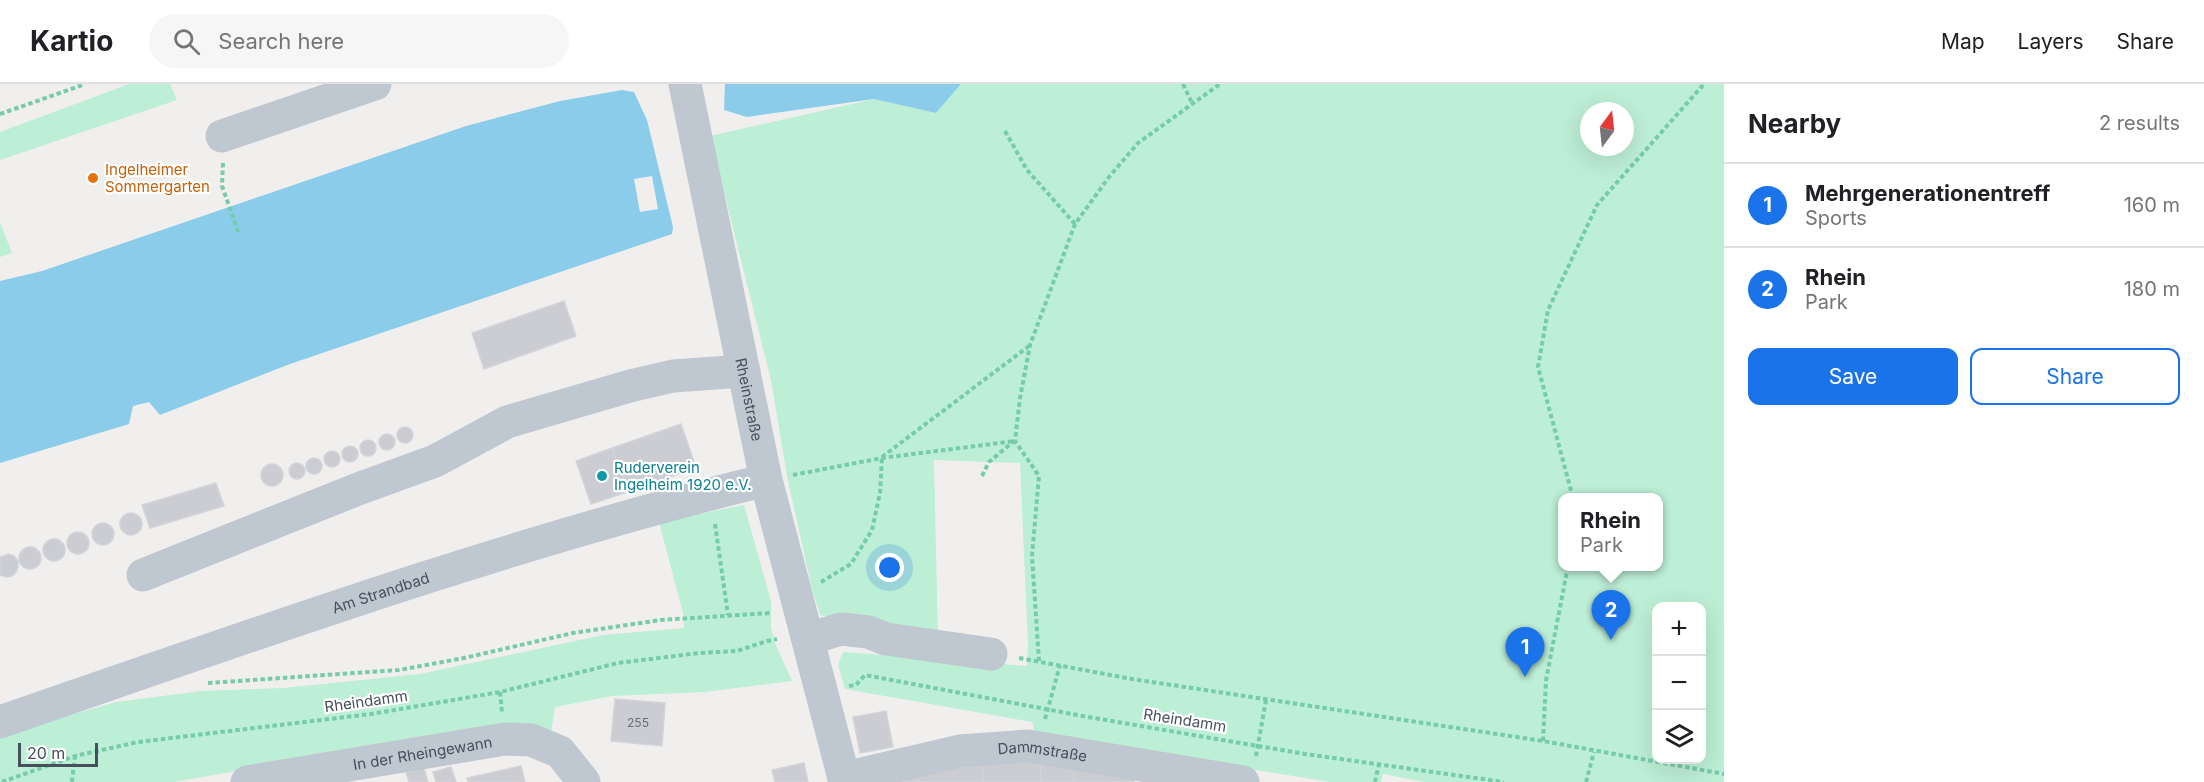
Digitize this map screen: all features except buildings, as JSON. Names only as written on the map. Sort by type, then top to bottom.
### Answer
[{"type":"street","points":[[222,136],[375,84]]},
{"type":"street","name":"Rheinstraße","points":[[685,84],[766,480],[804,617],[845,780]]},
{"type":"street","points":[[142,575],[358,489],[435,461],[507,423],[630,386],[673,376],[744,371]]},
{"type":"street","name":"Am Strandbad","points":[[0,722],[324,610],[570,532],[766,480]]},
{"type":"street","points":[[804,617],[841,629],[868,632],[886,639],[991,654]]},
{"type":"street","name":"In der Rheingewann","points":[[247,782],[505,739],[531,741],[560,752],[584,782]]},
{"type":"street","name":"Dammstraße","points":[[845,780],[960,751],[1028,746],[1243,782]]},
{"type":"path","points":[[0,114],[85,84]]},
{"type":"path","points":[[1184,84],[1192,103]]},
{"type":"path","points":[[1039,661],[1032,556],[1039,476],[1015,441],[1030,345],[1075,224],[1109,177],[1138,143],[1220,84]]},
{"type":"path","points":[[1572,493],[1538,367],[1548,310],[1597,205],[1704,84]]},
{"type":"path","points":[[1005,131],[1027,170],[1075,224]]},
{"type":"path","points":[[222,186],[239,234]]},
{"type":"path","points":[[196,684],[399,670],[573,633],[661,620],[771,613],[804,617],[822,581],[851,564],[872,530],[880,493],[882,458],[1030,345]]},
{"type":"path","points":[[827,468],[882,458],[1015,441]]},
{"type":"path","points":[[982,476],[989,462],[1015,441]]},
{"type":"path","points":[[704,495],[713,512],[728,615]]},
{"type":"path","points":[[1543,741],[1546,680],[1567,571]]},
{"type":"path","name":"Rheindamm","points":[[2,782],[75,756],[138,742],[371,714],[500,692],[618,663],[736,651],[767,640],[804,617]]},
{"type":"path","points":[[991,654],[1039,661],[1132,680],[1543,741],[1724,774]]},
{"type":"path","points":[[1047,709],[1060,665]]},
{"type":"path","name":"Rheindamm","points":[[856,685],[865,675],[1259,745],[1504,782]]},
{"type":"path","points":[[1259,745],[1266,700]]},
{"type":"path","points":[[1586,782],[1594,752]]},
{"type":"path","points":[[72,782],[75,756]]},
{"type":"path","points":[[1375,782],[1379,764]]},
{"type":"green space","points":[[129,84],[170,84],[177,100],[0,160],[0,132]]},
{"type":"green space","points":[[961,84],[1724,84],[1724,782],[1424,782],[1383,774],[1381,782],[1330,782],[1042,735],[1035,733],[1032,722],[845,689],[838,665],[843,652],[1027,666],[1020,463],[934,460],[938,639],[820,615],[811,585],[787,476],[771,380],[710,136],[874,99],[936,113]]},
{"type":"green space","points":[[0,222],[12,253],[0,257]]},
{"type":"green space","points":[[744,505],[771,601],[771,627],[774,641],[792,681],[705,692],[612,696],[555,707],[551,732],[242,770],[174,782],[0,782],[0,735],[116,702],[201,691],[283,688],[420,674],[603,635],[684,628],[683,613],[659,522]]},
{"type":"water","points":[[725,84],[961,84],[936,113],[874,99],[747,117],[724,110]]},
{"type":"water","points":[[622,90],[634,92],[647,120],[673,227],[672,234],[290,364],[160,415],[149,402],[133,406],[129,424],[0,463],[0,281],[42,271],[466,126],[560,101]]},
{"type":"pier","points":[[652,176],[658,209],[640,212],[634,179]]},
{"type":"place","name":"Ingelheimer Sommergarten","points":[[93,178]]},
{"type":"place","name":"Ruderverein Ingelheim 1920 e.V.","points":[[602,476]]},
{"type":"place","name":"Rhein","points":[[1611,640]]},
{"type":"place","name":"Mehrgenerationentreff","points":[[1525,677]]}]
